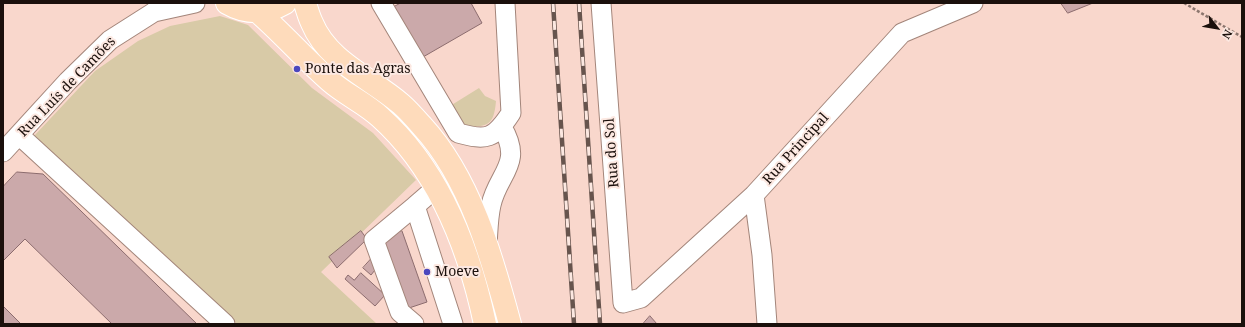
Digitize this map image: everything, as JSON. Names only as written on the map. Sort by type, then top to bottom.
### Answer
[{"type":"main road","points":[[227,3],[246,11],[258,12],[269,11],[285,3]]},
{"type":"main road","points":[[305,3],[312,24],[323,41],[338,58],[401,104],[423,127],[450,163],[468,199],[487,246],[510,324]]},
{"type":"main road","points":[[258,12],[290,40],[306,59],[331,82],[378,115],[400,136],[417,158],[437,187],[469,264],[485,324]]},
{"type":"street","name":"Rua Luís de Camões","points":[[3,152],[68,81],[110,40],[158,8],[195,3]]},
{"type":"street","points":[[381,3],[458,134]]},
{"type":"street","points":[[423,127],[478,139],[491,136],[502,127],[511,113],[505,3]]},
{"type":"street","name":"Rua do Sol","points":[[601,3],[623,303]]},
{"type":"street","name":"Rua Principal","points":[[623,303],[641,298],[754,195],[902,34],[973,3]]},
{"type":"street","points":[[487,246],[491,204],[511,160],[509,139],[502,127]]},
{"type":"street","points":[[19,135],[225,324]]},
{"type":"street","points":[[414,324],[400,312],[374,240],[437,187]]},
{"type":"street","points":[[754,195],[762,255],[767,324]]},
{"type":"street","points":[[415,206],[453,324]]},
{"type":"path","points":[[1184,3],[1242,37]]},
{"type":"shaded area","points":[[220,16],[248,25],[312,88],[373,133],[416,180],[321,272],[377,324],[237,324],[34,136],[95,71],[138,41],[170,26]]},
{"type":"shaded area","points":[[479,88],[485,96],[496,101],[494,115],[488,123],[484,125],[465,127],[450,106]]},
{"type":"building","points":[[401,3],[471,3],[482,23],[423,57],[394,7]]},
{"type":"building","points":[[1061,3],[1093,3],[1068,13]]},
{"type":"building","points":[[17,172],[43,174],[197,324],[112,324],[25,239],[3,261],[3,187]]},
{"type":"building","points":[[361,231],[367,239],[337,268],[329,257]]},
{"type":"building","points":[[402,231],[427,302],[406,309],[381,238]]},
{"type":"building","points":[[372,258],[379,265],[371,275],[363,268]]},
{"type":"building","points":[[361,273],[385,295],[375,306],[345,279],[348,275],[354,280]]},
{"type":"building","points":[[3,306],[21,324],[3,324]]},
{"type":"building","points":[[650,316],[657,324],[643,324]]},
{"type":"railway","points":[[553,3],[574,324]]},
{"type":"railway","points":[[579,3],[600,324]]},
{"type":"place","name":"Ponte das Agras","points":[[297,69]]},
{"type":"place","name":"Moeve","points":[[427,272]]}]
